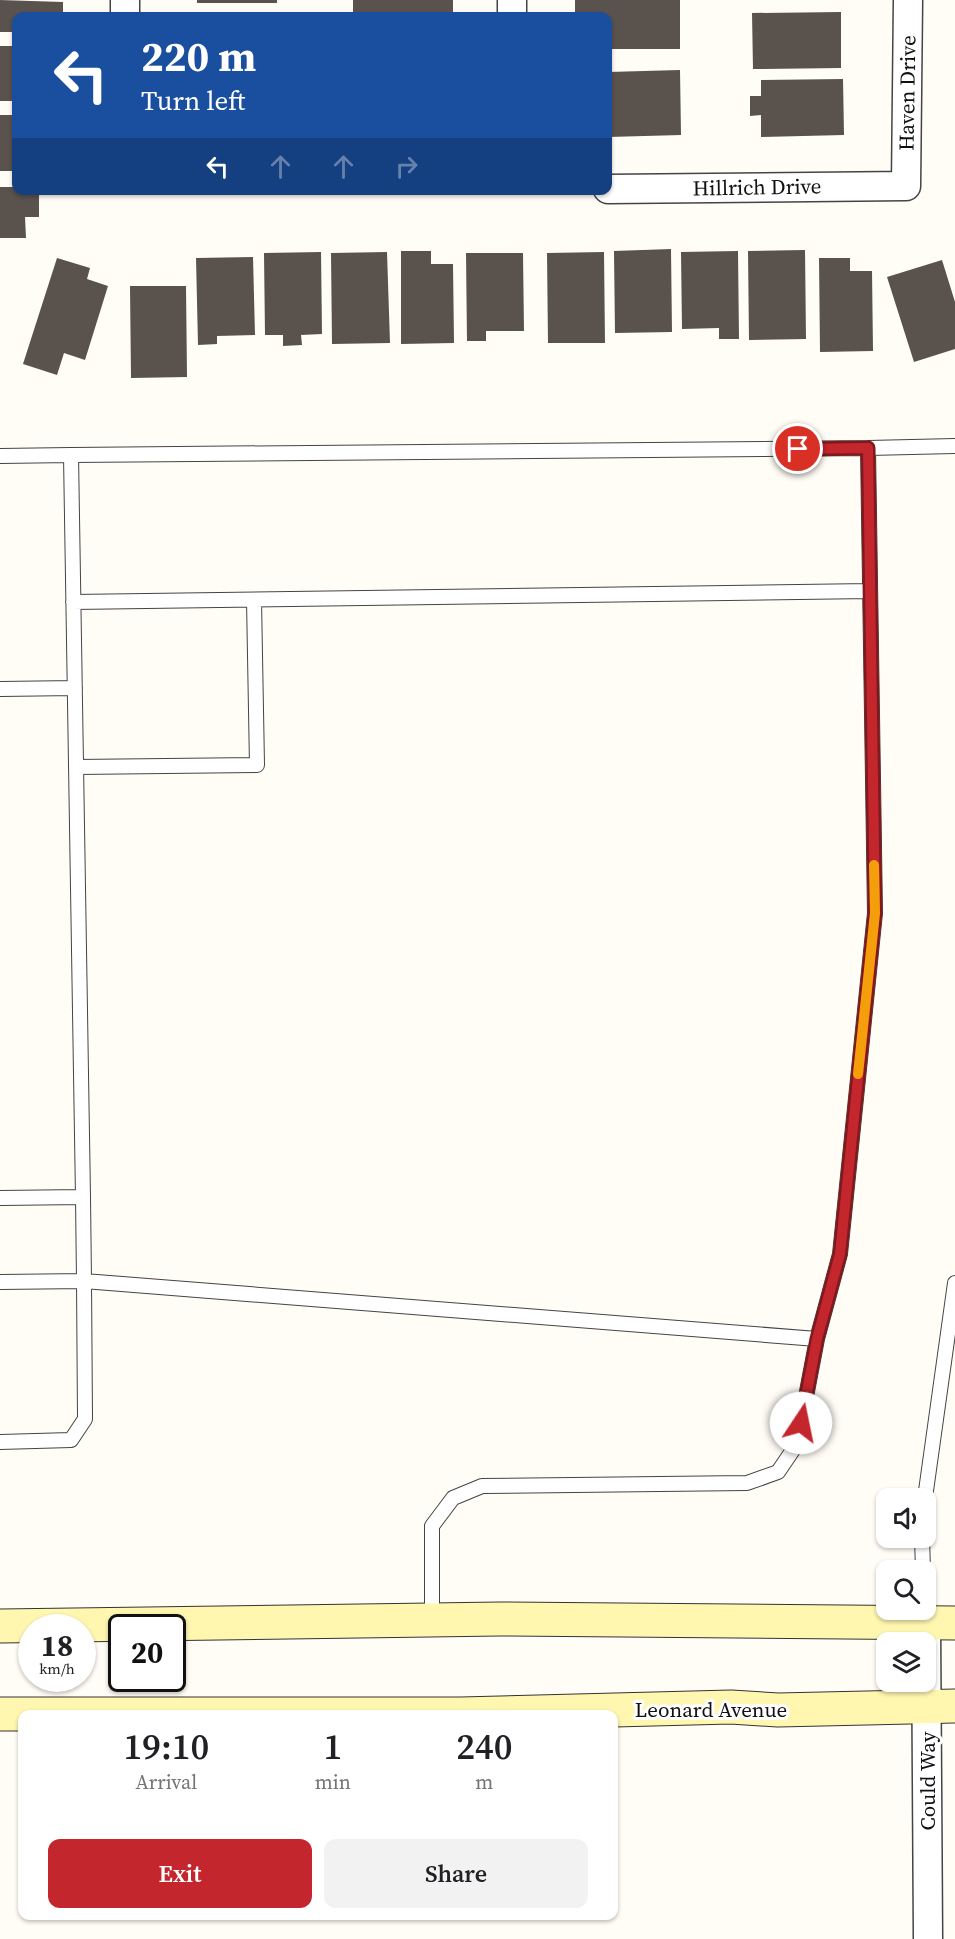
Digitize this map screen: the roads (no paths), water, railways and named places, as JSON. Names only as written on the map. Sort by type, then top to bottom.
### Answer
[{"type":"street","name":"Haven Drive","points":[[906,186],[908,0]]},
{"type":"street","name":"Hillrich Drive","points":[[612,189],[906,186]]},
{"type":"street","points":[[0,1626],[432,1620],[876,1619]]},
{"type":"street","name":"Could Way","points":[[928,1939],[941,1706],[935,1620]]},
{"type":"street","name":"Leonard Avenue","points":[[615,1710],[731,1707],[778,1710],[941,1706]]},
{"type":"street","name":"Leonard Avenue","points":[[0,1714],[18,1714]]},
{"type":"lane","points":[[0,456],[955,446]]},
{"type":"lane","points":[[432,1620],[432,1526],[453,1498],[482,1486],[747,1483],[778,1472],[797,1444],[817,1339],[840,1254],[875,913],[868,448]]},
{"type":"lane","points":[[0,1442],[71,1440],[85,1419],[71,455]]},
{"type":"lane","points":[[73,602],[870,591]]},
{"type":"lane","points":[[76,768],[258,765],[254,600]]},
{"type":"lane","points":[[0,689],[75,688]]},
{"type":"lane","points":[[0,1198],[83,1197]]},
{"type":"lane","points":[[0,1282],[84,1281],[817,1339]]},
{"type":"lane","points":[[926,1488],[955,1283]]}]
